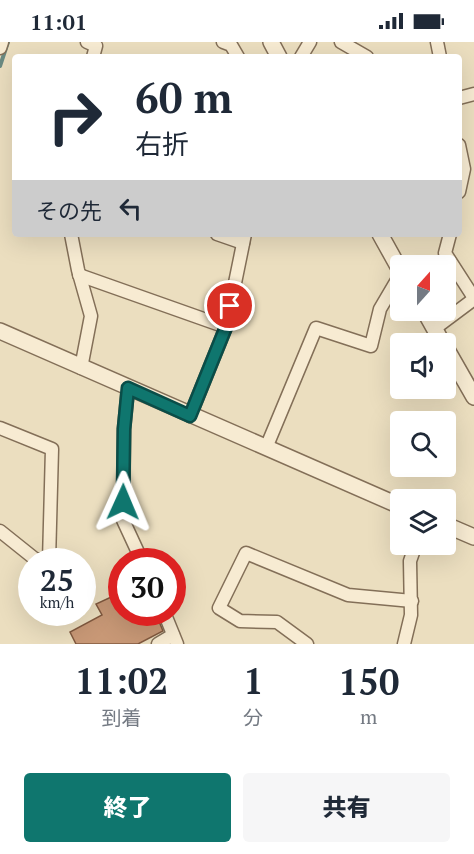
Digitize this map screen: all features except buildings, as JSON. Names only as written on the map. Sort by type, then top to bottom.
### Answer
[{"type":"street","points":[[87,42],[96,46],[94,54]]},
{"type":"street","points":[[223,42],[231,45],[236,54]]},
{"type":"street","points":[[341,42],[362,54]]},
{"type":"street","points":[[462,151],[469,166],[462,184]]},
{"type":"street","points":[[72,237],[92,316],[81,368]]},
{"type":"street","points":[[382,237],[392,255]]},
{"type":"street","points":[[434,328],[474,299],[445,253],[449,237]]},
{"type":"street","points":[[190,416],[226,327],[244,239]]},
{"type":"street","points":[[80,275],[226,327]]},
{"type":"street","points":[[266,448],[316,328],[371,346],[380,309],[390,292]]},
{"type":"street","points":[[430,321],[437,333]]},
{"type":"street","points":[[0,331],[390,502]]},
{"type":"street","points":[[456,366],[474,397]]},
{"type":"street","points":[[128,388],[124,429],[123,520],[136,548]]},
{"type":"street","points":[[0,428],[52,449],[50,548]]},
{"type":"street","points":[[456,529],[474,537]]},
{"type":"street","points":[[0,531],[21,548]]},
{"type":"street","points":[[307,644],[277,622],[240,621],[219,608],[246,553],[348,596],[412,601]]},
{"type":"street","points":[[404,644],[412,601],[410,561],[412,555]]},
{"type":"street","points":[[158,644],[175,639]]},
{"type":"waterway","points":[[0,66],[8,42]]},
{"type":"route","points":[[123,502],[124,429],[128,388],[190,416],[226,327],[230,306]]}]
